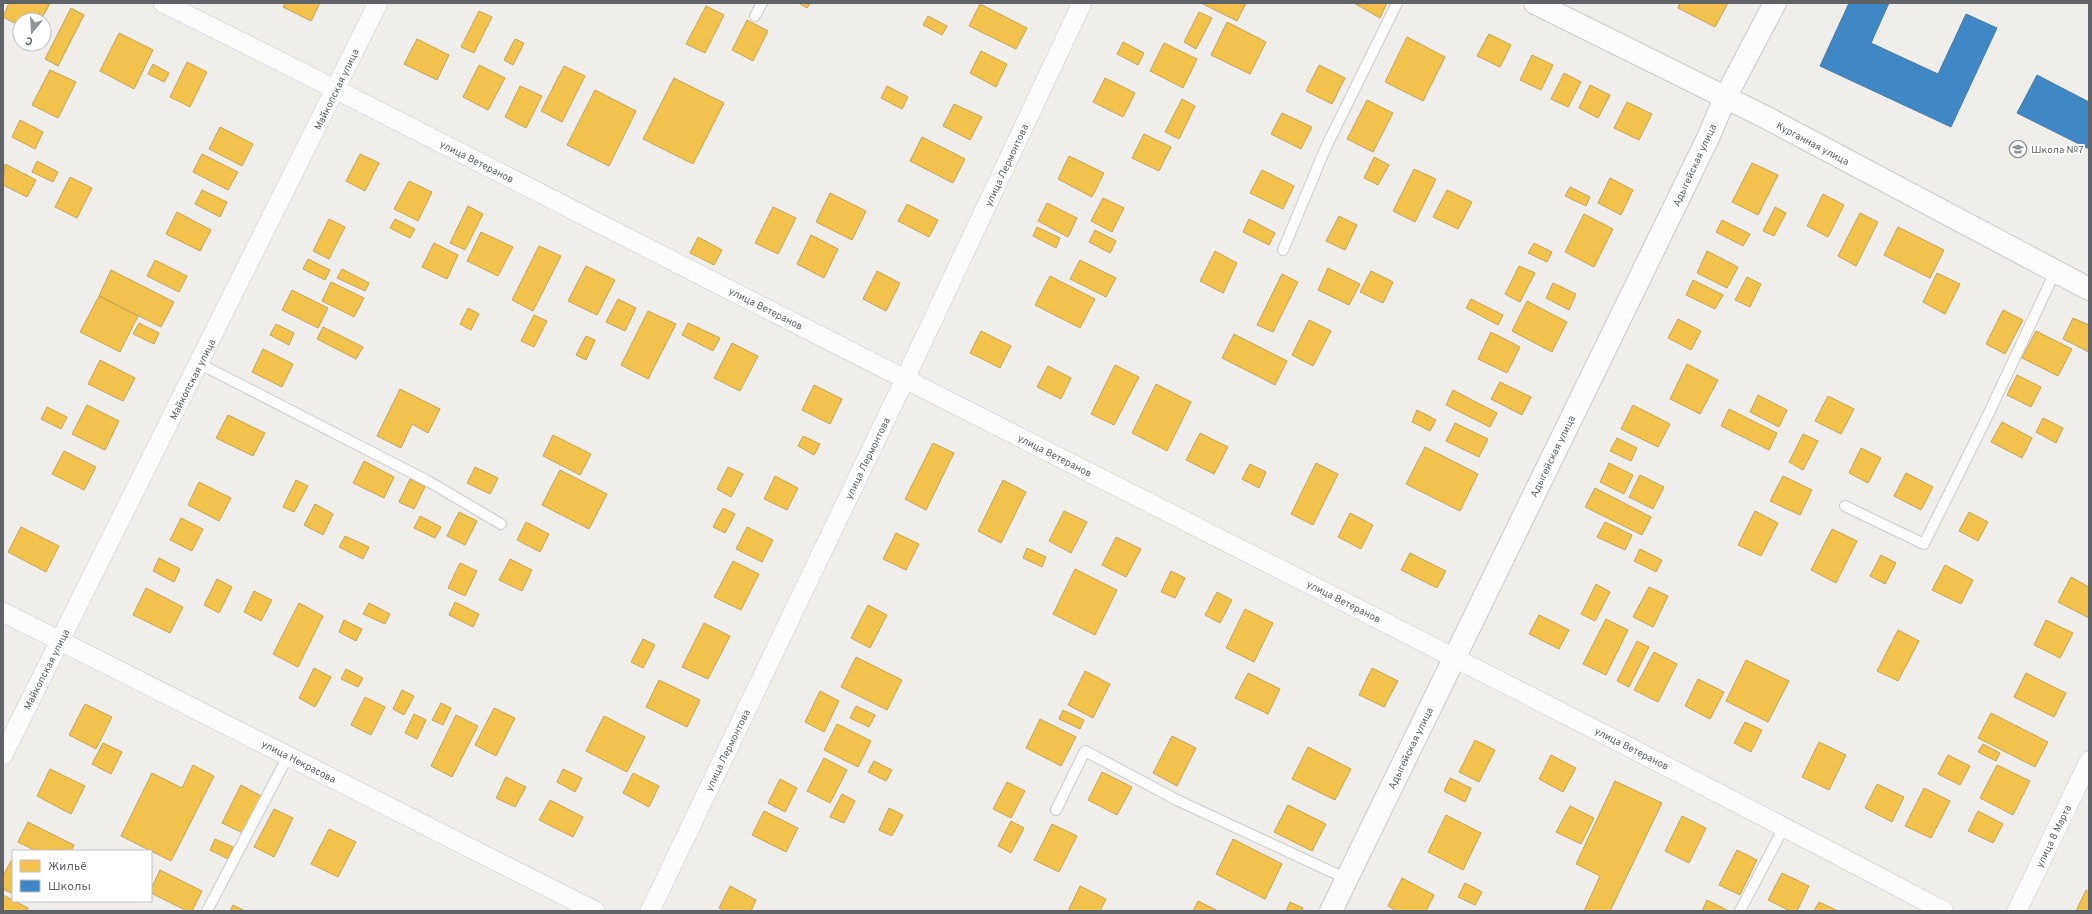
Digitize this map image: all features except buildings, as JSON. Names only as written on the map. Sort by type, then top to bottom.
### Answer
[{"type":"main road","name":"Курганная улица","points":[[1535,3],[1725,98],[2089,289]]},
{"type":"main road","name":"Адыгейская улица","points":[[1331,911],[1708,138],[1725,98],[1775,3]]},
{"type":"street","name":"улица Ветеранов","points":[[163,3],[337,89],[1454,657],[1784,826],[1944,911]]},
{"type":"street","name":"Майкопская улица","points":[[3,755],[200,364],[337,89],[378,3]]},
{"type":"street","name":"улица Лермонтова","points":[[650,911],[905,379],[1082,3]]},
{"type":"street","name":"улица Некрасова","points":[[3,612],[595,911]]},
{"type":"street","name":"улица 8 Марта","points":[[2017,911],[2089,761]]},
{"type":"lane","points":[[755,16],[762,3]]},
{"type":"lane","points":[[1283,250],[1326,147],[1397,3]]},
{"type":"lane","points":[[1845,506],[1924,544],[1987,416],[2055,272]]},
{"type":"lane","points":[[200,364],[428,481],[501,524]]},
{"type":"lane","points":[[1056,810],[1086,752],[1179,801],[1347,879]]},
{"type":"lane","points":[[207,911],[288,756]]},
{"type":"lane","points":[[1740,911],[1784,826]]},
{"type":"place","name":"Школа №7","points":[[2018,149]]}]
